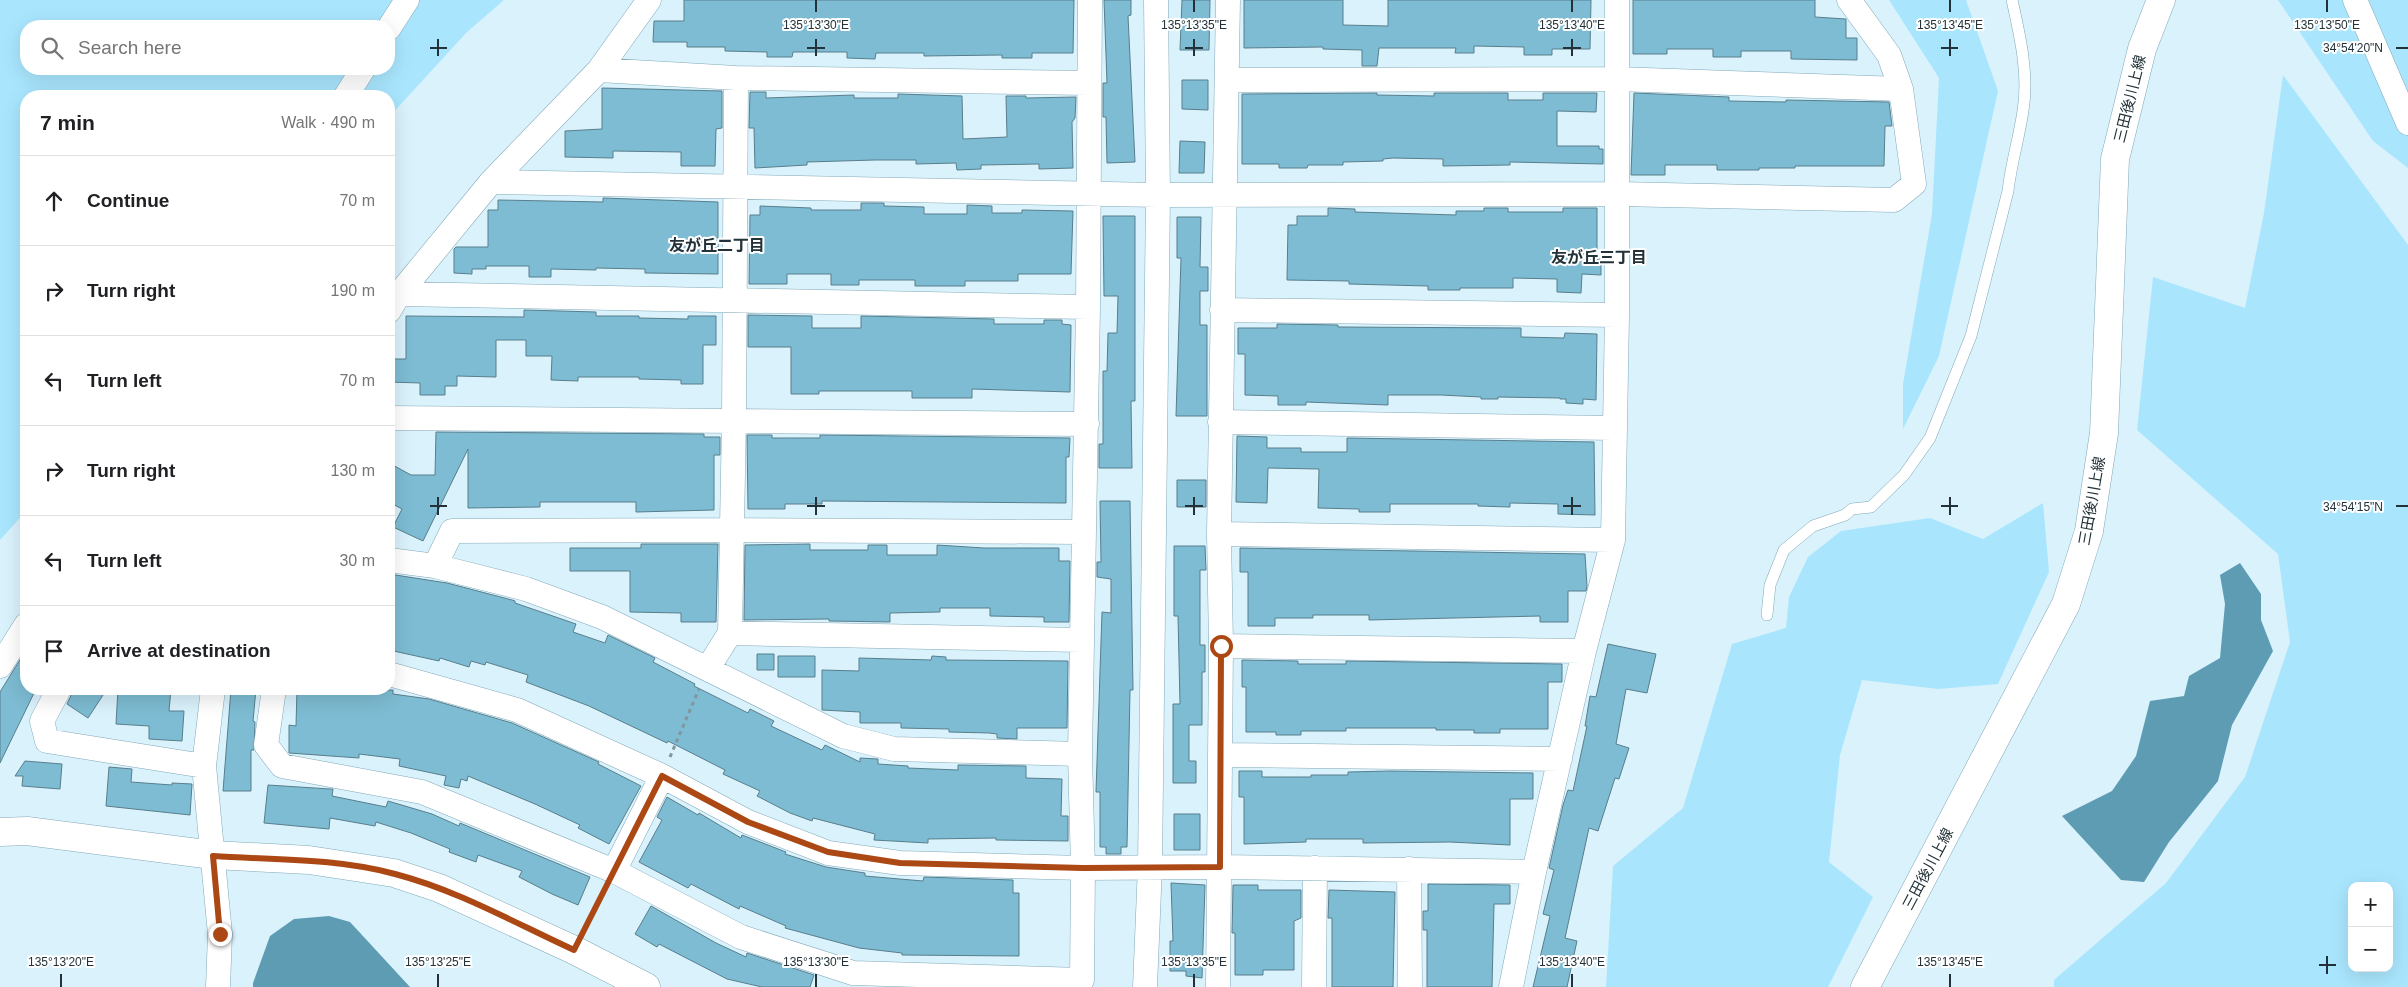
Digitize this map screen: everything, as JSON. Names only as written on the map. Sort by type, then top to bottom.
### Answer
[{"type":"main road","name":"三田後川上線","points":[[1865,987],[2066,604],[2089,531],[2104,434],[2115,159],[2142,49],[2161,0]]},
{"type":"main road","points":[[0,832],[27,831],[213,856],[309,860],[394,873],[439,888],[574,950],[646,987]]},
{"type":"street","points":[[394,20],[407,0]]},
{"type":"street","points":[[395,299],[491,182],[599,70],[649,0]]},
{"type":"street","points":[[273,695],[266,745],[282,766],[422,792],[614,871],[740,937],[853,973],[1082,980],[1083,868],[1080,754],[1088,307],[1090,0]]},
{"type":"street","points":[[1145,987],[1150,866],[1158,195],[1156,0]]},
{"type":"street","points":[[1218,987],[1221,755],[1220,422],[1226,195],[1228,0]]},
{"type":"street","points":[[1511,987],[1534,872],[1584,651],[1613,540],[1618,194],[1617,0]]},
{"type":"street","points":[[491,182],[1158,195],[1618,194],[1894,200],[1914,184],[1901,89],[1889,55],[1849,0]]},
{"type":"street","points":[[2355,0],[2408,123]]},
{"type":"street","points":[[599,70],[736,78],[1089,84]]},
{"type":"street","points":[[350,90],[359,75]]},
{"type":"street","points":[[708,668],[730,633],[734,420],[736,78]]},
{"type":"street","points":[[1227,80],[1617,78],[1901,89]]},
{"type":"street","points":[[395,303],[734,301],[1088,307]]},
{"type":"street","points":[[1222,310],[1617,315]]},
{"type":"street","points":[[395,418],[1086,424]]},
{"type":"street","points":[[1220,422],[1614,428]]},
{"type":"street","points":[[435,566],[452,531],[1083,532]]},
{"type":"street","points":[[1219,534],[1613,540]]},
{"type":"street","points":[[395,561],[435,566],[526,589],[602,617],[843,736],[894,749],[1080,754]]},
{"type":"street","points":[[730,633],[1082,640]]},
{"type":"street","points":[[0,666],[20,634]]},
{"type":"street","points":[[1221,646],[1584,651]]},
{"type":"street","points":[[395,676],[517,710],[662,776],[748,822],[828,852],[900,863],[1083,868],[1150,866],[1534,872]]},
{"type":"street","points":[[56,695],[42,721],[47,741],[204,766]]},
{"type":"street","points":[[212,695],[204,766],[220,934],[218,987]]},
{"type":"street","points":[[1221,755],[1560,759]]},
{"type":"street","points":[[614,871],[662,776]]},
{"type":"street","points":[[1314,987],[1315,868]]},
{"type":"street","points":[[1409,869],[1410,987]]},
{"type":"lane","points":[[1767,615],[1770,585],[1784,550],[1813,526],[1845,515],[1852,509],[1871,507],[1904,475],[1930,438],[1971,336],[2008,191],[2010,170],[2023,109],[2023,52],[2012,0]]},
{"type":"path","points":[[662,776],[708,668]]},
{"type":"path","points":[[574,950],[614,871]]},
{"type":"shaded area","points":[[0,0],[504,0],[467,32],[395,110],[395,90],[20,90],[20,518],[0,540]]},
{"type":"shaded area","points":[[1889,0],[1966,0],[1998,91],[1939,356],[1903,429],[1903,384],[1932,214],[1939,78]]},
{"type":"shaded area","points":[[2278,0],[2408,0],[2408,168],[2373,141]]},
{"type":"shaded area","points":[[2283,75],[2408,245],[2408,987],[2054,987],[2054,980],[2166,883],[2245,777],[2290,642],[2278,554],[2137,430],[2153,277],[2245,308],[2264,213]]},
{"type":"shaded area","points":[[2043,503],[2049,572],[1998,684],[1938,689],[1862,680],[1840,755],[1829,862],[1873,897],[1828,987],[1606,987],[1613,866],[1683,808],[1732,644],[1786,628],[1789,597],[1808,557],[1841,531],[1930,518],[1983,539]]},
{"type":"shaded area","points":[[2240,563],[2261,594],[2261,620],[2273,651],[2232,725],[2218,781],[2169,842],[2144,882],[2121,880],[2062,816],[2112,791],[2136,756],[2150,701],[2184,696],[2189,676],[2220,658],[2225,604],[2220,575]]},
{"type":"shaded area","points":[[329,916],[350,922],[410,987],[253,987],[270,936],[294,919]]},
{"type":"building","points":[[684,0],[1074,0],[1073,53],[1032,53],[1032,58],[1002,58],[1002,55],[924,56],[924,53],[876,53],[875,59],[847,58],[847,52],[793,52],[792,57],[767,57],[767,52],[725,51],[725,47],[687,47],[687,42],[653,42],[654,21],[684,21]]},
{"type":"building","points":[[1104,0],[1131,0],[1131,15],[1128,16],[1135,162],[1107,163],[1106,117],[1103,117],[1103,83],[1107,83]]},
{"type":"building","points":[[1182,0],[1210,0],[1209,50],[1180,50]]},
{"type":"building","points":[[1244,0],[1343,0],[1343,25],[1388,26],[1388,0],[1591,0],[1590,49],[1552,49],[1552,55],[1524,55],[1524,47],[1474,46],[1474,53],[1455,53],[1456,48],[1379,48],[1377,66],[1362,66],[1362,50],[1323,49],[1323,47],[1244,48]]},
{"type":"building","points":[[1633,0],[1815,0],[1815,17],[1846,19],[1846,38],[1857,38],[1857,60],[1791,59],[1791,51],[1741,51],[1741,57],[1713,57],[1713,49],[1667,49],[1667,54],[1633,54]]},
{"type":"building","points":[[1182,80],[1208,80],[1208,110],[1182,109]]},
{"type":"building","points":[[602,88],[722,91],[722,128],[716,129],[715,166],[681,166],[681,152],[613,151],[613,158],[565,157],[565,131],[602,129]]},
{"type":"building","points":[[750,92],[766,92],[766,98],[854,95],[854,98],[898,98],[898,94],[962,96],[963,139],[1007,137],[1006,96],[1026,96],[1026,98],[1076,97],[1075,118],[1072,122],[1073,168],[1039,169],[1039,164],[981,165],[981,169],[957,170],[956,163],[916,164],[916,160],[875,160],[807,162],[807,165],[755,168],[754,128],[749,128]]},
{"type":"building","points":[[1377,93],[1377,95],[1434,96],[1434,93],[1508,93],[1508,100],[1543,100],[1543,93],[1597,93],[1596,112],[1557,111],[1557,146],[1599,146],[1599,149],[1603,149],[1603,164],[1510,162],[1510,165],[1443,166],[1443,159],[1393,158],[1383,159],[1383,161],[1343,162],[1343,165],[1308,165],[1307,168],[1279,168],[1279,164],[1242,164],[1242,94]]},
{"type":"building","points":[[1634,93],[1729,97],[1729,101],[1889,102],[1892,126],[1885,126],[1884,166],[1795,166],[1795,168],[1759,168],[1759,170],[1717,170],[1717,165],[1665,165],[1665,175],[1631,175]]},
{"type":"building","points":[[1180,141],[1205,142],[1204,173],[1179,173]]},
{"type":"building","points":[[603,198],[718,202],[718,274],[645,273],[645,269],[596,268],[596,270],[551,269],[551,277],[529,277],[529,266],[486,266],[486,269],[472,269],[472,274],[454,273],[454,249],[456,247],[488,247],[488,210],[498,210],[498,200],[603,202]]},
{"type":"building","points":[[861,203],[884,203],[884,206],[924,207],[924,214],[967,214],[967,205],[992,206],[992,213],[1022,213],[1022,210],[1073,211],[1071,274],[1018,274],[1018,281],[965,281],[965,286],[915,286],[915,280],[859,280],[859,285],[831,285],[831,274],[787,274],[787,284],[749,284],[750,215],[760,215],[760,206],[811,208],[811,210],[861,210]]},
{"type":"building","points":[[1328,208],[1355,209],[1355,212],[1456,215],[1456,211],[1484,211],[1484,208],[1508,208],[1508,212],[1563,212],[1563,208],[1597,208],[1597,259],[1601,259],[1601,275],[1582,274],[1581,293],[1557,292],[1557,279],[1513,278],[1513,288],[1460,288],[1460,290],[1428,290],[1428,286],[1349,284],[1349,281],[1287,280],[1288,225],[1297,225],[1297,216],[1328,216]]},
{"type":"building","points":[[1103,216],[1135,216],[1135,401],[1131,401],[1132,468],[1099,468],[1099,444],[1103,444],[1103,371],[1107,371],[1108,333],[1117,333],[1118,296],[1104,296]]},
{"type":"building","points":[[1177,217],[1201,217],[1200,267],[1208,267],[1208,291],[1200,291],[1200,325],[1207,325],[1207,416],[1176,416],[1181,258],[1177,258]]},
{"type":"building","points":[[524,310],[596,312],[596,316],[639,316],[639,318],[688,319],[688,316],[716,316],[716,345],[703,345],[703,384],[681,384],[681,380],[639,379],[639,377],[578,377],[578,381],[551,380],[552,356],[526,356],[526,340],[496,340],[496,377],[457,376],[457,386],[445,386],[445,395],[420,395],[420,383],[395,382],[395,359],[406,359],[406,316],[524,317]]},
{"type":"building","points":[[748,315],[812,316],[812,328],[861,328],[861,316],[994,319],[994,324],[1044,324],[1044,320],[1062,320],[1062,324],[1071,325],[1070,392],[972,389],[972,398],[912,398],[912,391],[819,391],[819,394],[791,394],[791,347],[748,347]]},
{"type":"building","points":[[1277,324],[1338,325],[1338,327],[1521,328],[1521,337],[1564,338],[1565,333],[1597,334],[1596,400],[1583,399],[1583,404],[1566,403],[1566,399],[1560,398],[1498,397],[1498,399],[1481,399],[1481,397],[1441,395],[1388,395],[1388,405],[1306,402],[1306,405],[1278,405],[1278,396],[1245,395],[1245,354],[1238,354],[1238,328],[1277,328]]},
{"type":"building","points":[[436,432],[704,434],[704,437],[720,437],[720,455],[714,455],[714,510],[636,512],[636,502],[540,502],[540,507],[468,508],[468,449],[423,541],[395,528],[395,523],[402,509],[395,505],[395,466],[411,475],[435,475]]},
{"type":"building","points":[[747,435],[772,435],[772,438],[820,438],[820,435],[1070,438],[1069,457],[1066,457],[1066,503],[822,501],[822,504],[785,504],[785,509],[748,509]]},
{"type":"building","points":[[1237,436],[1267,437],[1267,448],[1301,448],[1301,452],[1347,452],[1347,438],[1594,442],[1595,515],[1558,514],[1558,504],[1510,503],[1510,507],[1478,506],[1478,504],[1390,504],[1390,512],[1359,512],[1359,509],[1318,508],[1319,469],[1268,468],[1267,503],[1236,502]]},
{"type":"building","points":[[1177,480],[1206,480],[1206,507],[1177,507]]},
{"type":"building","points":[[1100,501],[1130,501],[1133,690],[1130,690],[1127,847],[1121,847],[1121,854],[1106,854],[1106,847],[1100,847],[1100,792],[1096,792],[1102,612],[1111,613],[1111,579],[1097,577],[1097,562],[1101,562]]},
{"type":"building","points":[[641,544],[718,544],[716,622],[681,622],[681,613],[630,612],[630,571],[570,571],[570,548],[641,548]]},
{"type":"building","points":[[810,544],[810,550],[868,550],[868,545],[887,545],[887,555],[937,555],[937,545],[984,548],[1059,548],[1059,561],[1070,561],[1069,622],[1044,622],[1044,617],[990,616],[990,608],[940,608],[940,612],[890,613],[890,622],[829,621],[829,619],[744,620],[745,545]]},
{"type":"building","points":[[1174,546],[1205,546],[1206,570],[1200,570],[1200,645],[1205,645],[1205,672],[1202,672],[1202,725],[1189,725],[1189,761],[1196,761],[1196,783],[1173,783],[1173,704],[1180,704],[1178,616],[1174,616]]},
{"type":"building","points":[[1240,548],[1585,554],[1587,586],[1586,591],[1568,591],[1568,622],[1540,622],[1540,616],[1369,620],[1369,615],[1313,615],[1313,618],[1275,618],[1275,626],[1248,626],[1248,572],[1240,572]]},
{"type":"building","points":[[395,575],[447,583],[512,600],[515,603],[576,624],[573,632],[605,643],[608,635],[655,658],[653,662],[695,684],[694,686],[748,713],[750,709],[774,721],[771,726],[822,750],[825,745],[860,762],[860,758],[878,759],[878,764],[908,766],[908,768],[958,770],[958,765],[1026,766],[1026,778],[1062,779],[1061,816],[1068,816],[1068,841],[996,840],[996,838],[928,839],[928,843],[874,840],[875,834],[813,818],[812,821],[790,813],[757,796],[760,791],[723,774],[725,770],[668,741],[667,743],[589,706],[526,682],[528,675],[486,662],[485,665],[471,661],[469,667],[440,658],[439,661],[395,651]]},
{"type":"building","points":[[1608,644],[1656,654],[1647,693],[1626,689],[1616,744],[1629,748],[1619,779],[1615,778],[1598,831],[1589,828],[1565,938],[1577,941],[1567,987],[1533,987],[1550,916],[1543,914],[1554,870],[1549,868],[1563,805],[1568,790],[1573,791],[1587,726],[1585,726],[1590,696],[1596,697]]},
{"type":"building","points":[[757,654],[774,654],[774,670],[757,670]]},
{"type":"building","points":[[778,656],[815,656],[815,677],[778,677]]},
{"type":"building","points":[[932,656],[946,657],[946,660],[1068,661],[1067,728],[1017,728],[1017,739],[997,738],[997,734],[989,733],[949,732],[949,729],[901,728],[901,723],[860,723],[860,712],[822,710],[822,670],[859,671],[859,658],[931,660]]},
{"type":"building","points":[[20,660],[20,695],[33,695],[0,763],[0,692]]},
{"type":"building","points":[[1242,660],[1298,661],[1298,664],[1346,664],[1346,661],[1562,664],[1562,682],[1548,682],[1548,729],[1500,729],[1500,733],[1474,733],[1474,730],[1436,730],[1436,728],[1346,728],[1346,731],[1301,731],[1301,735],[1276,735],[1276,732],[1246,732],[1246,687],[1242,687]]},
{"type":"building","points":[[395,694],[429,699],[512,723],[599,762],[598,764],[641,786],[609,844],[578,828],[580,825],[468,776],[467,781],[461,779],[459,788],[444,785],[446,776],[399,766],[400,759],[359,754],[359,758],[289,753],[289,725],[296,726],[297,695]]},
{"type":"building","points":[[71,695],[103,695],[88,718],[67,704]]},
{"type":"building","points":[[118,695],[170,695],[169,711],[184,711],[182,741],[149,739],[149,726],[116,724]]},
{"type":"building","points":[[231,695],[255,695],[253,721],[255,722],[254,750],[251,750],[251,791],[223,791]]},
{"type":"building","points":[[25,761],[62,764],[60,789],[22,786],[23,776],[15,776]]},
{"type":"building","points":[[109,767],[132,769],[131,782],[172,785],[172,783],[192,784],[190,815],[106,806]]},
{"type":"building","points":[[1239,771],[1262,771],[1262,777],[1311,777],[1311,775],[1348,775],[1348,772],[1390,771],[1533,773],[1533,799],[1510,799],[1510,845],[1450,842],[1363,843],[1363,839],[1306,839],[1306,842],[1244,844],[1244,797],[1239,797]]},
{"type":"building","points":[[268,785],[333,789],[332,796],[386,807],[388,801],[432,814],[459,826],[460,823],[590,877],[578,905],[519,877],[522,871],[478,855],[476,862],[449,852],[450,849],[411,833],[376,822],[375,826],[330,818],[329,829],[264,823]]},
{"type":"building","points":[[667,797],[698,815],[699,813],[741,838],[742,835],[786,852],[785,854],[826,867],[865,873],[865,876],[923,881],[924,877],[1013,880],[1013,893],[1019,893],[1019,956],[902,955],[902,953],[859,948],[785,928],[786,926],[740,906],[739,909],[691,884],[688,888],[639,862],[662,820],[657,817]]},
{"type":"building","points":[[1174,814],[1200,814],[1200,850],[1174,850]]},
{"type":"building","points":[[1171,883],[1205,885],[1202,978],[1186,976],[1186,971],[1170,971],[1170,941],[1173,941]]},
{"type":"building","points":[[1428,884],[1510,885],[1510,904],[1494,904],[1492,987],[1427,987],[1427,930],[1423,930],[1423,911],[1428,911]]},
{"type":"building","points":[[1233,885],[1258,885],[1258,890],[1301,890],[1301,918],[1294,921],[1294,970],[1263,970],[1263,975],[1235,975],[1235,933],[1232,933]]},
{"type":"building","points":[[1329,890],[1395,892],[1393,987],[1332,987],[1332,918],[1328,918]]},
{"type":"building","points":[[651,906],[716,943],[746,957],[747,953],[814,975],[810,987],[762,987],[727,979],[659,944],[657,947],[635,934]]},
{"type":"district","name":"友が丘二丁目","points":[[717,245]]},
{"type":"district","name":"友が丘三丁目","points":[[1599,257]]},
{"type":"route","points":[[220,934],[213,856],[309,860],[394,873],[439,888],[574,950],[662,776],[748,822],[828,852],[900,863],[1083,868],[1150,866],[1220,867],[1221,646]]}]
